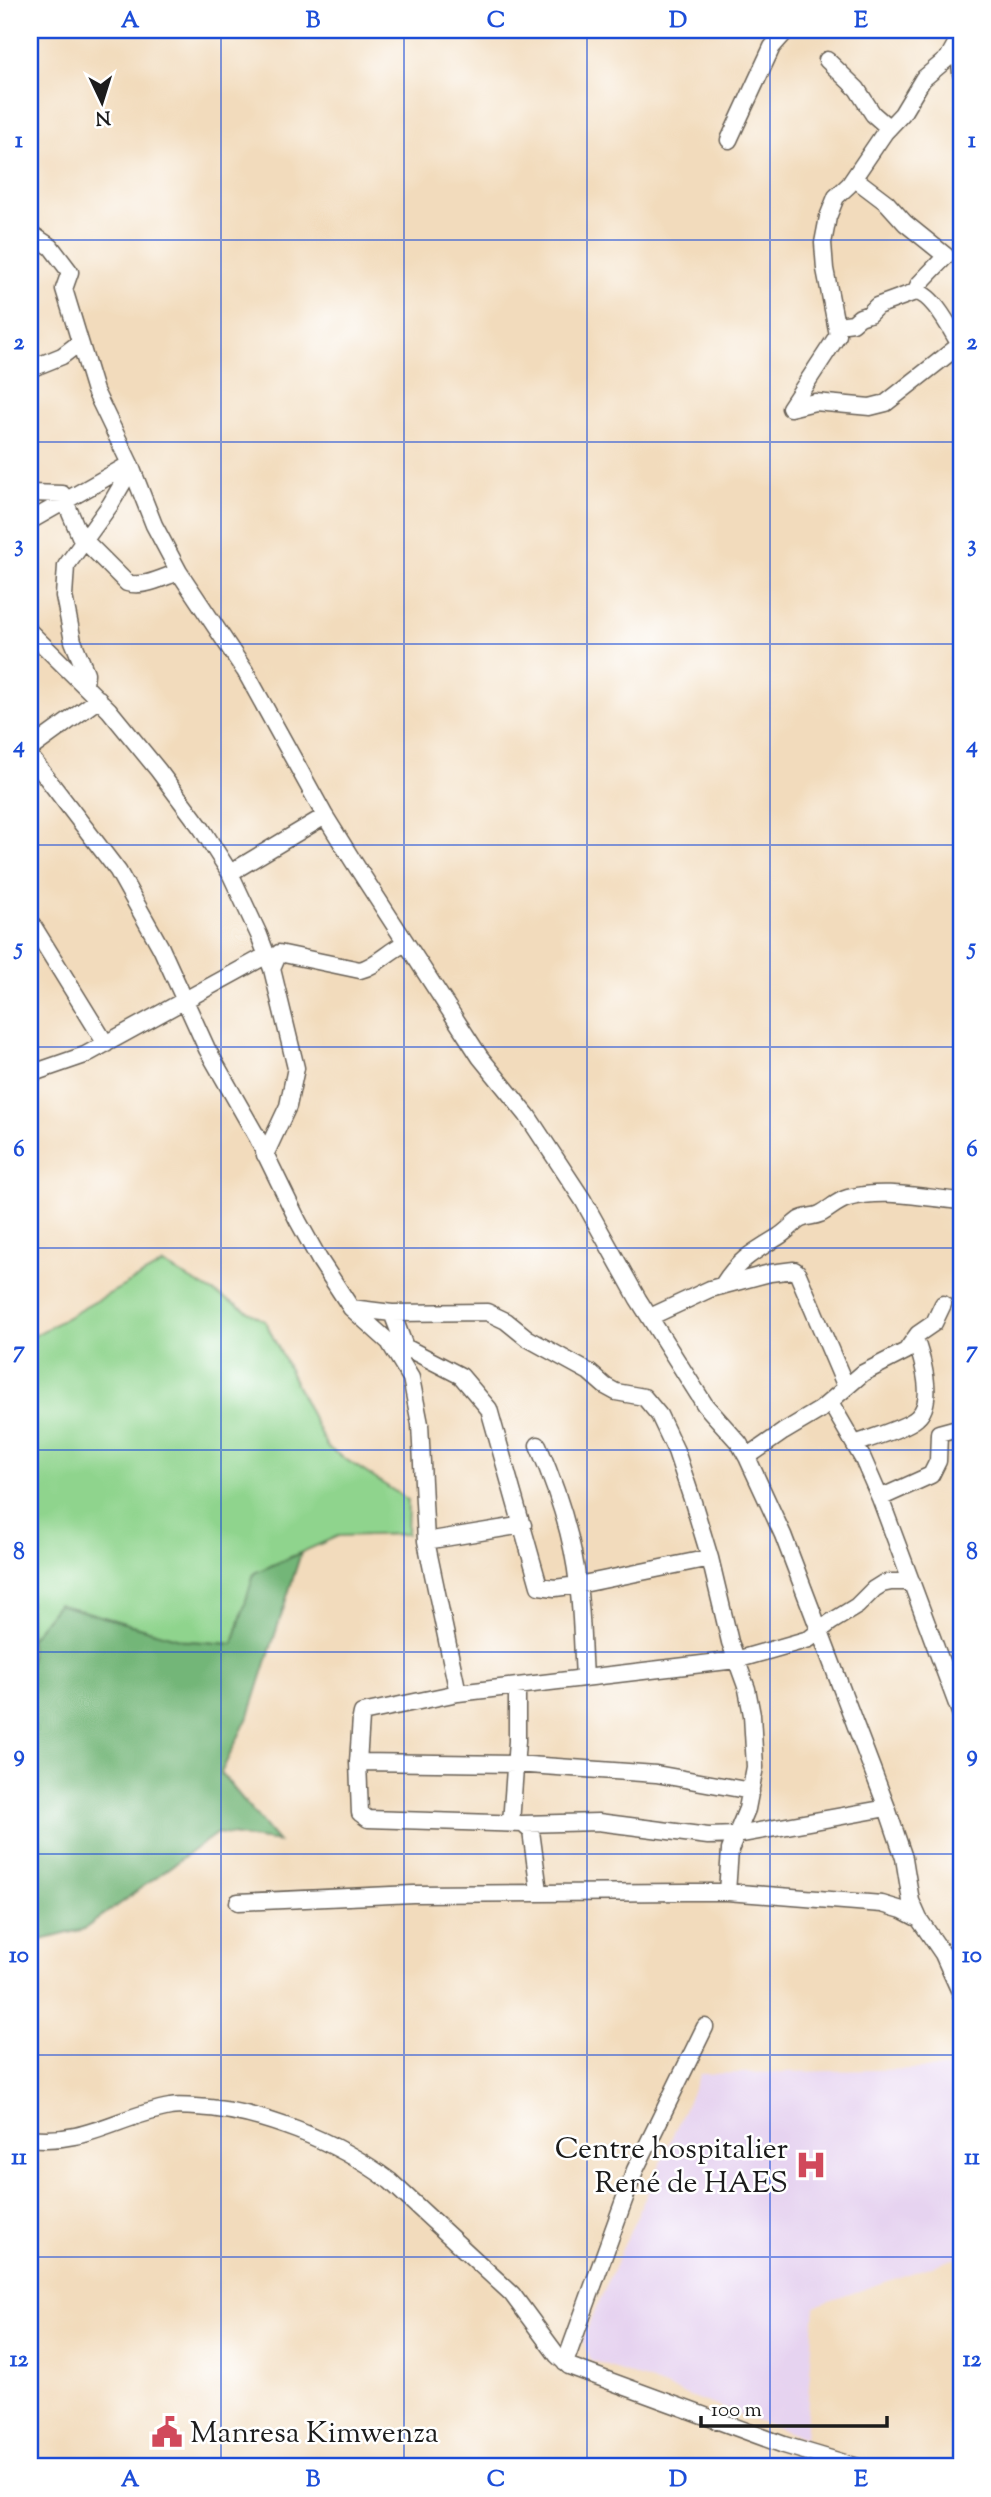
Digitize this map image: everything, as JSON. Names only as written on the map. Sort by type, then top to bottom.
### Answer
[{"type":"street","points":[[729,140],[772,47],[787,30]]},
{"type":"street","points":[[959,42],[961,73]]},
{"type":"street","points":[[838,325],[853,323],[877,306],[915,292],[923,294],[939,310],[961,344],[886,403],[870,407],[815,402],[790,408],[838,335],[822,243],[836,197],[854,178],[861,164],[902,114],[923,79],[948,58],[959,42]]},
{"type":"street","points":[[827,60],[857,89],[873,114],[889,128]]},
{"type":"street","points":[[854,178],[945,254],[946,258],[919,284],[915,292]]},
{"type":"street","points":[[30,233],[51,247],[70,272],[64,289],[95,391],[154,525],[179,572],[245,670],[325,816],[405,943],[480,1057],[527,1115],[583,1200],[638,1299],[705,1405],[739,1443],[747,1457],[783,1535],[887,1808],[904,1858],[911,1901],[919,1919],[943,1954],[961,1994]]},
{"type":"street","points":[[30,369],[62,356],[79,343]]},
{"type":"street","points":[[30,521],[130,466]]},
{"type":"street","points":[[85,686],[86,673],[73,641],[64,596],[66,566],[130,466]]},
{"type":"street","points":[[30,493],[62,494],[75,528],[84,541],[127,583],[147,583],[179,572]]},
{"type":"street","points":[[30,632],[99,699],[158,770],[202,829],[230,873],[270,962],[296,1068],[288,1106],[265,1155]]},
{"type":"street","points":[[30,749],[99,699]]},
{"type":"street","points":[[30,756],[118,870],[161,948],[207,1049],[257,1137],[298,1221],[351,1308],[389,1342],[411,1378],[420,1424],[426,1541],[458,1693]]},
{"type":"street","points":[[230,873],[325,816]]},
{"type":"street","points":[[30,921],[106,1044]]},
{"type":"street","points":[[30,1074],[85,1055],[185,1001],[270,962],[279,953],[360,970],[368,968],[405,943]]},
{"type":"street","points":[[722,1286],[733,1268],[747,1256],[786,1232],[800,1219],[821,1213],[834,1203],[848,1198],[885,1194],[961,1201]]},
{"type":"street","points":[[747,1256],[752,1268],[770,1273]]},
{"type":"street","points":[[650,1317],[688,1298],[722,1286],[770,1273],[791,1270],[797,1272],[846,1387]]},
{"type":"street","points":[[747,1457],[830,1402],[863,1373],[906,1351],[915,1338],[934,1323],[943,1304]]},
{"type":"street","points":[[351,1308],[392,1313],[487,1312],[506,1321],[527,1338],[589,1372],[616,1392],[643,1397],[659,1415],[677,1451],[710,1558],[752,1715],[755,1756],[751,1791],[747,1809],[730,1850],[727,1892]]},
{"type":"street","points":[[392,1313],[405,1347],[461,1376],[489,1409],[539,1587],[578,1585],[710,1558]]},
{"type":"street","points":[[855,1444],[913,1421],[923,1412],[926,1383],[924,1362],[915,1338]]},
{"type":"street","points":[[830,1402],[855,1444],[880,1499],[961,1715]]},
{"type":"street","points":[[880,1499],[931,1475],[938,1461],[939,1433],[961,1427]]},
{"type":"street","points":[[538,1445],[553,1481],[578,1585],[584,1677]]},
{"type":"street","points":[[426,1541],[523,1525]]},
{"type":"street","points":[[887,1808],[737,1835],[696,1836],[598,1822],[517,1823],[363,1818],[360,1813],[358,1762],[362,1713],[458,1693],[736,1660],[809,1639],[857,1606],[882,1584],[912,1581]]},
{"type":"street","points":[[517,1686],[517,1823]]},
{"type":"street","points":[[358,1762],[515,1764],[656,1774],[751,1791]]},
{"type":"street","points":[[747,1809],[755,1826],[761,1831]]},
{"type":"street","points":[[517,1823],[531,1831],[539,1891]]},
{"type":"street","points":[[238,1902],[539,1891],[727,1892],[882,1903],[919,1919]]},
{"type":"street","points":[[565,2363],[635,2170],[705,2027]]},
{"type":"street","points":[[30,2138],[48,2140],[84,2136],[171,2106],[211,2108],[257,2117],[314,2137],[377,2171],[390,2181],[512,2294],[524,2314],[565,2363],[784,2445],[858,2467]]},
{"type":"shaded area","name":"Centre hospitalier René de HAES","points":[[961,2068],[961,2256],[815,2306],[805,2438],[591,2360],[582,2340],[700,2074]]},
{"type":"green space","points":[[163,1264],[265,1321],[327,1447],[408,1500],[407,1534],[338,1536],[255,1573],[233,1644],[187,1641],[58,1604],[30,1639],[30,1338]]},
{"type":"green space","points":[[301,1553],[250,1713],[221,1773],[278,1842],[217,1833],[84,1929],[30,1943],[30,1639],[58,1604],[187,1641],[233,1644],[254,1573]]},
{"type":"place","name":"Centre hospitalier René de HAES","points":[[811,2165]]},
{"type":"place","name":"Manresa Kimwenza","points":[[167,2432]]}]
